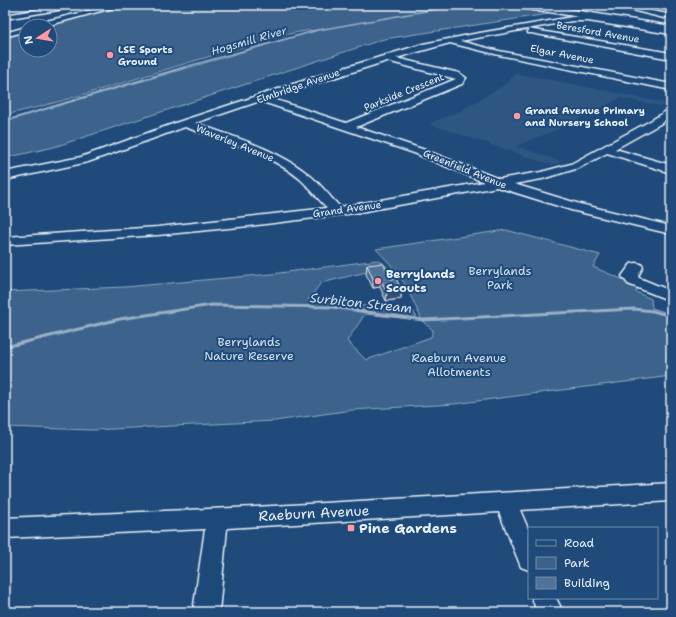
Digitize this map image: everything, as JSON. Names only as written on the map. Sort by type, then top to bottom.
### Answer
[{"type":"highway","points":[[525,5],[597,18],[671,28]]},
{"type":"highway","points":[[537,5],[671,28]]},
{"type":"street","points":[[58,21],[120,5]]},
{"type":"street","points":[[516,5],[572,18]]},
{"type":"street","points":[[545,5],[651,22],[671,28]]},
{"type":"street","points":[[614,5],[668,15]]},
{"type":"street","points":[[5,17],[69,6],[91,12]]},
{"type":"street","points":[[651,22],[668,15]]},
{"type":"street","name":"Elmbridge Avenue","points":[[5,176],[84,160],[185,124],[385,58],[449,41],[572,18],[597,18]]},
{"type":"street","points":[[584,18],[671,28]]},
{"type":"street","name":"Beresford Avenue","points":[[521,28],[671,56]]},
{"type":"street","points":[[5,35],[18,31]]},
{"type":"street","name":"Elgar Avenue","points":[[449,41],[498,53],[671,87]]},
{"type":"street","name":"Parkside Crescent","points":[[348,126],[459,82],[461,78],[456,75],[385,58]]},
{"type":"street","name":"Greenfield Avenue","points":[[263,99],[348,126],[418,151],[498,183],[576,207],[671,230]]},
{"type":"street","name":"Grand Avenue","points":[[5,241],[158,231],[337,211],[561,171],[575,166],[656,122],[671,111]]},
{"type":"street","points":[[656,122],[671,126]]},
{"type":"street","name":"Waverley Avenue","points":[[185,124],[260,152],[283,163],[303,176],[337,211]]},
{"type":"street","points":[[605,149],[671,169]]},
{"type":"street","points":[[636,267],[630,276],[633,281],[671,296]]},
{"type":"street","name":"Raeburn Avenue","points":[[5,528],[217,519],[671,492]]},
{"type":"street","points":[[506,502],[528,557]]},
{"type":"street","points":[[206,612],[217,519]]},
{"type":"street","points":[[544,599],[550,612]]},
{"type":"shaded area","name":"Grand Avenue Primary and Nursery School","points":[[516,74],[558,81],[669,104],[665,107],[620,98],[554,131],[516,146],[562,162],[552,165],[429,124],[462,110],[503,86]]},
{"type":"green space","points":[[125,5],[509,5],[548,14],[384,39],[54,147],[5,158],[5,121],[318,30],[275,38],[62,101],[5,115],[5,36],[18,32],[18,58],[58,58],[58,22]]},
{"type":"green space","points":[[506,230],[600,255],[593,267],[638,286],[636,292],[651,299],[652,308],[671,314],[671,376],[454,404],[352,410],[275,421],[92,430],[5,427],[5,292],[125,287],[272,274],[378,260],[387,267],[321,283],[308,300],[413,311],[418,320],[365,314],[347,341],[366,360],[431,337],[433,330],[423,322],[405,284],[391,265],[376,249]]},
{"type":"building","points":[[383,263],[391,279],[396,278],[401,290],[387,292],[380,278],[373,279],[367,265]]},
{"type":"waterway","name":"Hogsmill River","points":[[181,68],[318,30],[443,8],[504,5]]},
{"type":"waterway","name":"Hogsmill River","points":[[5,121],[185,67]]},
{"type":"waterway","name":"Surbiton Stream","points":[[5,347],[120,319],[212,305],[332,307],[423,320],[634,309],[653,311],[671,316]]},
{"type":"place","name":"LSE Sports Ground","points":[[110,55]]},
{"type":"place","name":"Grand Avenue Primary and Nursery School","points":[[517,116]]},
{"type":"place","name":"Berrylands Scouts","points":[[378,281]]},
{"type":"place","name":"Pine Gardens","points":[[351,528]]},
{"type":"park label","name":"Berrylands Park","points":[[500,278]]},
{"type":"park label","name":"Berrylands Nature Reserve","points":[[249,349]]},
{"type":"park label","name":"Raeburn Avenue Allotments","points":[[459,365]]}]
